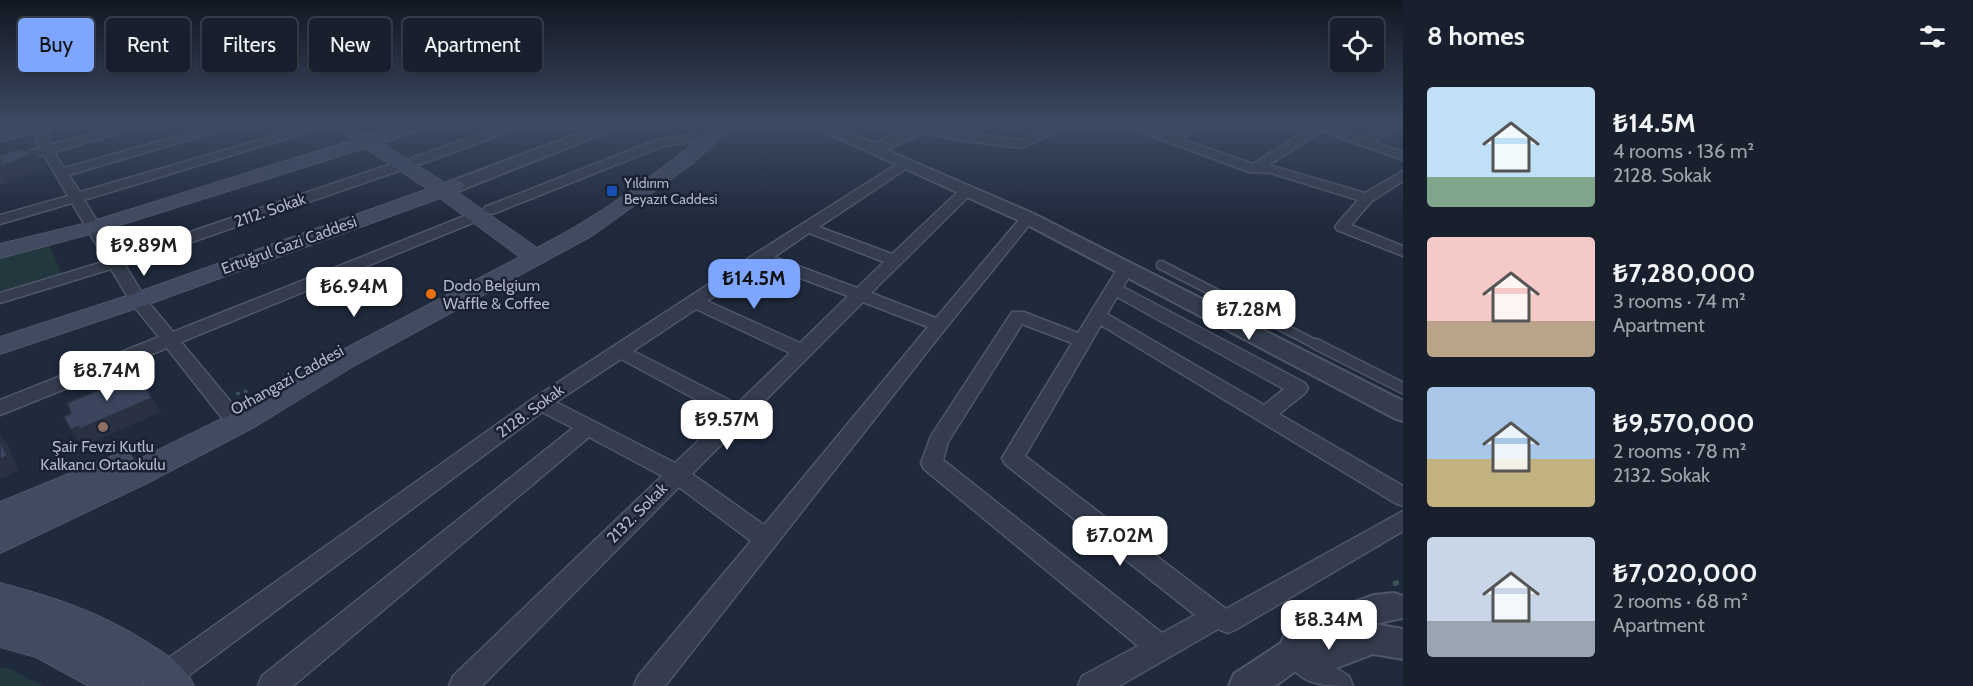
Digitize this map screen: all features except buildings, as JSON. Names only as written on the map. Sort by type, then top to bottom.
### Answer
[{"type":"main road","points":[[0,251],[94,227],[325,155]]},
{"type":"main road","points":[[396,155],[448,188],[538,252]]},
{"type":"main road","name":"Orhangazi Caddesi","points":[[0,516],[171,442],[346,346],[538,252],[607,205],[672,155]]},
{"type":"main road","points":[[0,539],[206,441],[261,411],[346,359],[622,207],[691,155]]},
{"type":"main road","name":"Ertuğrul Gazi Caddesi","points":[[0,346],[138,300],[448,188]]},
{"type":"main road","points":[[0,599],[64,617],[111,640],[170,681]]},
{"type":"main road","points":[[0,630],[55,647],[98,669],[123,686]]},
{"type":"street","points":[[0,163],[29,155]]},
{"type":"street","points":[[50,155],[138,300],[168,340],[229,412]]},
{"type":"street","points":[[61,173],[125,155]]},
{"type":"street","points":[[0,220],[223,155]]},
{"type":"street","name":"2112. Sokak","points":[[0,297],[115,263],[432,155]]},
{"type":"street","name":"Ertuğrul Gazi Caddesi","points":[[448,188],[536,155]]},
{"type":"street","points":[[0,408],[630,155]]},
{"type":"street","points":[[885,155],[1028,219],[1126,268],[1278,349],[1403,422]]},
{"type":"street","points":[[1214,155],[1254,169],[1272,169],[1367,198]]},
{"type":"street","points":[[1254,169],[1275,155]]},
{"type":"street","name":"2128. Sokak","points":[[170,681],[541,402],[905,164]]},
{"type":"street","points":[[1403,175],[1367,198],[1341,227],[1403,251]]},
{"type":"street","name":"2132. Sokak","points":[[463,686],[801,351],[967,191]]},
{"type":"street","points":[[648,686],[765,538],[1028,219]]},
{"type":"street","points":[[807,227],[894,260]]},
{"type":"street","points":[[760,257],[939,325]]},
{"type":"street","points":[[1126,268],[1013,458],[1216,616],[1228,621],[1403,520]]},
{"type":"street","points":[[1114,289],[1298,388],[1265,415]]},
{"type":"street","points":[[693,301],[801,351]]},
{"type":"street","points":[[1083,341],[1018,316],[938,441],[932,463],[1160,648]]},
{"type":"street","points":[[1098,316],[1403,497]]},
{"type":"street","points":[[1278,349],[1352,384],[1403,412]]},
{"type":"street","points":[[618,350],[738,413]]},
{"type":"street","points":[[541,402],[677,474],[765,538]]},
{"type":"street","points":[[272,686],[589,426]]},
{"type":"street","points":[[1398,605],[1391,614],[1403,638]]},
{"type":"street","points":[[1246,686],[1293,654],[1300,637],[1374,609],[1398,605]]},
{"type":"street","points":[[1092,686],[1216,616]]},
{"type":"street","points":[[1293,654],[1321,658],[1373,639],[1389,639],[1403,644]]},
{"type":"street","points":[[1293,654],[1339,686]]},
{"type":"lane","points":[[1161,265],[1403,388]]},
{"type":"green space","points":[[49,244],[62,275],[0,293],[0,257]]},
{"type":"green space","points":[[0,667],[8,668],[43,686],[0,686]]},
{"type":"place","name":"Yıldırım Beyazıt Caddesi","points":[[612,191]]},
{"type":"place","name":"Dodo Belgium Waffle & Coffee","points":[[431,294]]},
{"type":"place","name":"Şair Fevzi Kutlu Kalkancı Ortaokulu","points":[[103,427]]}]
